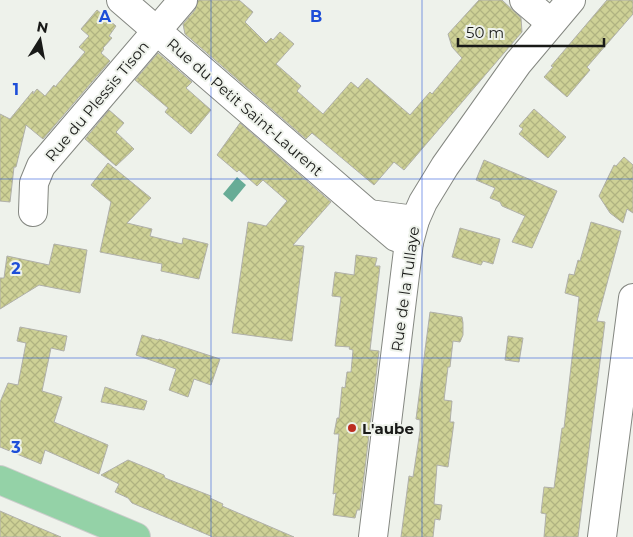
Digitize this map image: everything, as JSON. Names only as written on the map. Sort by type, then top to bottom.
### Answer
[{"type":"main road","points":[[0,480],[136,537]]},
{"type":"street","name":"Rue du Petit Saint-Laurent","points":[[121,0],[396,238],[412,231]]},
{"type":"street","name":"Rue du Plessis Tison","points":[[33,212],[34,183],[41,166],[183,0]]},
{"type":"street","points":[[524,0],[551,23]]},
{"type":"street","name":"Rue de la Tullaye","points":[[373,537],[412,231],[423,202],[444,166],[518,63],[571,0]]},
{"type":"street","points":[[602,537],[633,298]]},
{"type":"shaded area","points":[[237,177],[246,185],[232,202],[223,194]]},
{"type":"building","points":[[198,0],[239,0],[253,12],[245,22],[266,43],[271,38],[273,40],[280,32],[294,44],[276,64],[301,86],[297,91],[323,114],[351,82],[358,88],[367,78],[410,115],[430,92],[432,94],[462,58],[452,47],[448,34],[479,0],[502,0],[521,18],[522,32],[404,170],[394,162],[374,185],[312,133],[306,139],[185,34],[183,24],[195,10]]},
{"type":"building","points":[[607,0],[633,0],[633,14],[587,67],[590,70],[567,97],[544,77],[553,67],[551,66]]},
{"type":"building","points":[[97,10],[116,26],[109,36],[112,38],[101,53],[110,61],[43,139],[26,125],[16,167],[14,167],[10,202],[0,201],[0,114],[10,119],[33,91],[33,94],[37,89],[45,96],[54,85],[55,87],[85,52],[79,47],[89,36],[81,29]]},
{"type":"building","points":[[158,53],[192,82],[186,88],[211,110],[191,134],[165,112],[168,108],[135,80]]},
{"type":"building","points":[[534,109],[566,137],[548,158],[519,134],[523,129],[519,126]]},
{"type":"building","points":[[109,110],[124,123],[116,132],[134,149],[116,166],[85,139]]},
{"type":"building","points":[[240,123],[331,202],[293,245],[304,246],[292,341],[232,333],[248,222],[266,226],[287,201],[263,180],[257,186],[239,170],[237,172],[217,155]]},
{"type":"building","points":[[624,157],[633,165],[633,213],[627,209],[623,223],[610,213],[599,196],[614,165],[616,166]]},
{"type":"building","points":[[484,160],[557,191],[532,248],[512,242],[525,216],[502,206],[500,202],[490,198],[495,188],[476,180]]},
{"type":"building","points":[[108,163],[151,198],[127,223],[152,229],[150,236],[182,244],[183,238],[208,244],[199,279],[161,271],[162,264],[100,252],[111,202],[91,185]]},
{"type":"building","points":[[591,222],[621,231],[597,321],[605,322],[578,537],[544,537],[546,514],[541,513],[544,487],[554,488],[562,428],[564,428],[579,297],[565,293],[569,274],[574,275],[578,260],[580,261]]},
{"type":"building","points":[[460,228],[500,239],[493,264],[483,261],[481,265],[452,257]]},
{"type":"building","points":[[54,244],[87,250],[80,293],[39,285],[0,309],[0,278],[4,278],[7,256],[49,265]]},
{"type":"building","points":[[356,255],[377,258],[375,266],[380,266],[370,350],[379,351],[360,510],[357,510],[355,518],[333,515],[336,493],[333,494],[339,434],[334,434],[337,418],[339,418],[342,387],[345,388],[347,372],[351,372],[353,350],[349,349],[350,347],[335,346],[341,297],[332,296],[335,272],[354,275]]},
{"type":"building","points":[[430,312],[462,317],[463,335],[460,342],[453,341],[444,400],[452,401],[450,422],[454,422],[448,467],[437,465],[434,504],[442,505],[440,520],[435,519],[433,537],[401,537],[409,476],[413,477],[420,431],[420,420],[416,419]]},
{"type":"building","points":[[20,327],[67,336],[64,351],[51,348],[42,391],[62,397],[54,422],[108,445],[99,474],[45,450],[41,464],[0,447],[0,402],[8,383],[18,385],[26,343],[17,341]]},
{"type":"building","points":[[142,335],[220,359],[211,385],[194,379],[188,397],[169,390],[176,369],[136,355]]},
{"type":"building","points":[[508,336],[523,338],[519,362],[505,360]]},
{"type":"building","points":[[105,387],[147,401],[144,410],[101,402]]},
{"type":"building","points":[[128,460],[164,475],[165,478],[211,496],[210,498],[223,504],[222,506],[294,537],[213,537],[132,503],[128,498],[115,492],[119,484],[101,475]]},
{"type":"building","points":[[0,511],[16,518],[61,537],[0,537]]},
{"type":"place","name":"L'aube","points":[[352,428]]}]
